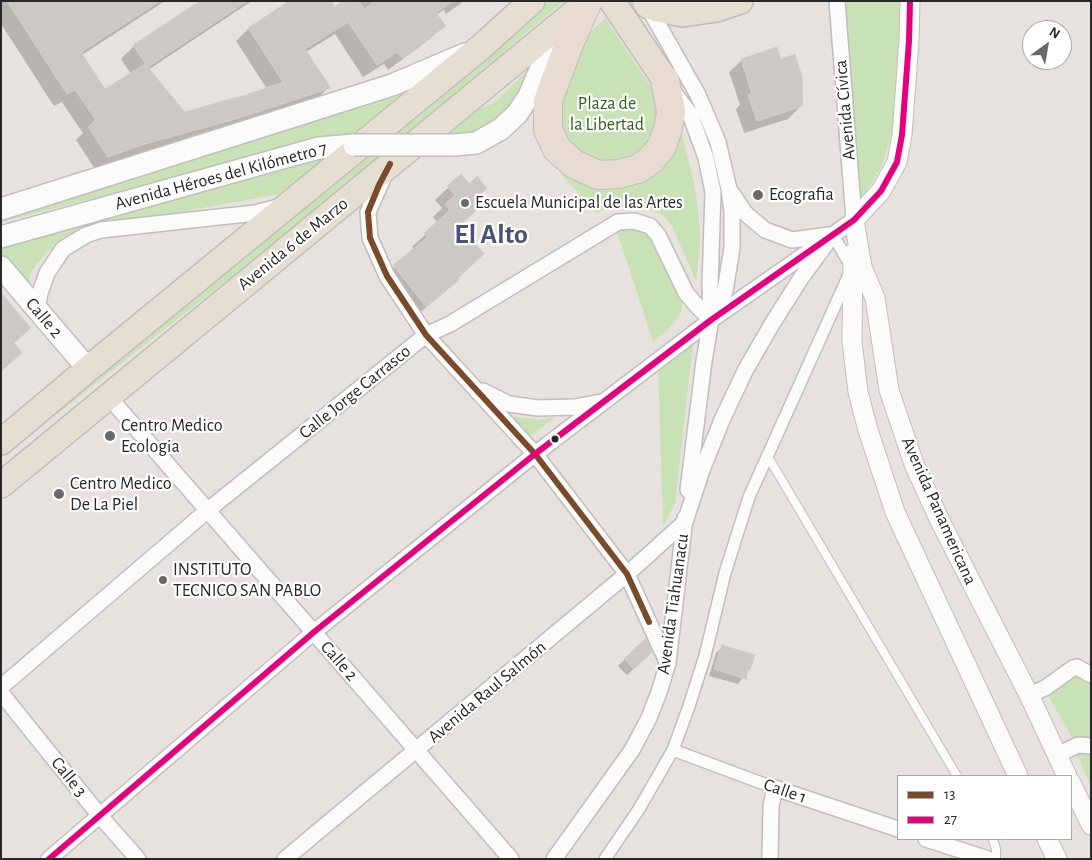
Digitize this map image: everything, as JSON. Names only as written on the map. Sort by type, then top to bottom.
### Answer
[{"type":"highway","points":[[501,30],[519,1]]},
{"type":"highway","points":[[501,30],[532,1]]},
{"type":"highway","points":[[646,3],[660,10],[683,14],[717,9],[740,1]]},
{"type":"highway","points":[[600,3],[665,80],[671,112],[668,129],[662,146],[651,160],[638,169],[619,174],[598,175],[574,164],[557,149],[548,130],[548,101],[600,3]]},
{"type":"highway","name":"Avenida 6 de Marzo","points":[[1,485],[559,25],[600,3]]},
{"type":"highway","name":"Avenida 6 de Marzo","points":[[1,442],[501,30]]},
{"type":"main road","name":"Avenida Héroes del Kilómetro 7","points":[[1,237],[319,148],[354,145],[454,146],[476,143],[500,129],[517,114],[529,96],[559,25]]},
{"type":"main road","name":"Avenida Héroes del Kilómetro 7","points":[[1,209],[392,85],[482,47]]},
{"type":"main road","name":"Calle 2","points":[[1,267],[88,369]]},
{"type":"street","name":"Avenida Cívica","points":[[837,1],[854,220]]},
{"type":"street","points":[[49,859],[314,632],[535,454],[711,320],[854,220],[881,192],[897,162],[902,135],[910,1]]},
{"type":"street","points":[[646,3],[698,95],[718,142],[729,189],[732,211],[732,248],[725,290],[711,320]]},
{"type":"street","points":[[665,80],[690,114],[706,158],[713,192],[710,286],[711,320]]},
{"type":"street","points":[[390,164],[368,212],[370,238],[387,276],[426,335],[535,454],[628,574],[668,664]]},
{"type":"street","points":[[729,189],[745,213],[765,230],[792,240],[833,235]]},
{"type":"street","points":[[37,309],[47,272],[63,249],[86,234],[101,230],[255,213],[289,205]]},
{"type":"street","name":"Avenida Panamericana","points":[[854,220],[852,341],[858,392],[868,430],[895,512],[1018,775]]},
{"type":"street","name":"Avenida Panamericana","points":[[854,220],[862,267],[875,298],[889,390],[914,464],[940,521],[1067,775]]},
{"type":"street","name":"Calle Jorge Carrasco","points":[[1,687],[208,510],[426,335],[450,324],[618,222],[634,221],[650,226],[658,235],[686,293],[711,320]]},
{"type":"street","points":[[605,859],[639,809],[673,750],[705,656],[748,497],[852,268],[833,235]]},
{"type":"street","points":[[685,522],[708,454],[722,420],[746,372],[791,294],[833,235]]},
{"type":"street","name":"Avenida Tiahuanacu","points":[[554,859],[632,750],[660,692],[668,664],[704,361],[711,320]]},
{"type":"street","points":[[472,385],[509,404],[538,408],[575,407],[605,401]]},
{"type":"street","name":"Calle 2","points":[[108,396],[511,859]]},
{"type":"street","name":"Avenida Raul Salmón","points":[[285,859],[628,574],[685,522]]},
{"type":"street","points":[[1029,695],[1045,688],[1073,668],[1077,667],[1091,675]]},
{"type":"street","name":"Calle 3","points":[[1,693],[100,816],[138,859]]},
{"type":"street","points":[[1057,755],[1078,744],[1091,746]]},
{"type":"street","name":"Calle 1","points":[[673,750],[776,788],[897,829]]},
{"type":"street","points":[[1072,785],[1091,825]]},
{"type":"street","points":[[770,859],[771,806],[776,788]]},
{"type":"street","points":[[929,840],[981,858]]},
{"type":"street","points":[[1048,840],[1057,859]]},
{"type":"lane","points":[[767,455],[956,775]]},
{"type":"lane","points":[[993,840],[996,859]]},
{"type":"green space","points":[[546,1],[564,1],[326,202],[28,437],[112,362]]},
{"type":"green space","points":[[845,1],[903,1],[892,134],[880,170],[861,199]]},
{"type":"green space","name":"Plaza de la Libertad","points":[[605,18],[659,99],[661,117],[647,154],[602,168],[559,141],[560,85],[575,47]]},
{"type":"green space","points":[[533,65],[528,83],[503,117],[469,136],[434,138],[462,116],[494,103]]},
{"type":"green space","points":[[443,71],[363,136],[316,142],[1,222],[1,220],[353,109]]},
{"type":"green space","points":[[677,116],[694,183],[699,217],[700,247],[696,281],[672,226],[663,216],[647,208],[624,206],[609,208],[596,213],[560,173],[584,184],[605,186]]},
{"type":"green space","points":[[345,152],[290,192],[175,213],[102,222],[72,233],[64,237],[44,255],[31,272],[27,292],[1,260],[1,247],[42,234]]},
{"type":"green space","points":[[635,224],[654,232],[683,297],[681,313],[669,329],[653,341],[615,226]]},
{"type":"green space","points":[[693,343],[675,504],[663,526],[658,365]]},
{"type":"green space","points":[[504,415],[538,420],[555,417],[527,439]]},
{"type":"green space","points":[[1075,673],[1091,679],[1091,740],[1076,739],[1071,736],[1049,697],[1049,693]]},
{"type":"green space","points":[[1091,750],[1091,787],[1077,754],[1078,751]]},
{"type":"building","points":[[7,1],[160,1],[81,52],[105,89],[145,64],[185,112],[237,98],[283,82],[248,28],[289,1],[332,1],[335,7],[343,1],[359,1],[364,9],[375,1],[453,1],[436,13],[446,26],[402,58],[397,52],[377,65],[348,22],[305,49],[331,88],[239,118],[141,145],[108,157],[88,127],[96,120],[75,90],[67,94]]},
{"type":"building","points":[[200,1],[247,1],[148,67],[133,45]]},
{"type":"building","points":[[777,47],[781,59],[795,54],[802,77],[803,106],[757,121],[748,95],[752,94],[741,59]]},
{"type":"building","points":[[461,174],[469,184],[477,176],[487,188],[478,197],[484,204],[459,226],[484,254],[458,278],[459,280],[426,307],[393,265],[428,237],[424,233],[450,210],[445,204],[455,195],[447,186]]},
{"type":"building","points":[[1,293],[31,328],[14,343],[22,353],[1,371]]},
{"type":"building","points":[[646,638],[652,652],[634,669],[624,659]]},
{"type":"building","points":[[722,645],[755,655],[750,670],[748,669],[746,679],[714,669]]},
{"type":"transit line","name":"27","points":[[49,859],[314,632],[535,454],[711,320],[854,220],[881,191],[897,162],[902,135],[910,1]]},
{"type":"transit line","name":"13","points":[[390,164],[368,212],[370,238],[387,276],[426,335],[535,454],[627,574],[649,622]]},
{"type":"place","name":"Ecografia","points":[[758,195]]},
{"type":"place","name":"Escuela Municipal de las Artes","points":[[465,203]]},
{"type":"place","name":"Centro Medico Ecologia","points":[[110,436]]},
{"type":"place","name":"Centro Medico De La Piel","points":[[59,494]]},
{"type":"place","name":"INSTITUTO TECNICO SAN PABLO","points":[[163,580]]},
{"type":"district","name":"El Alto","points":[[491,235]]}]
